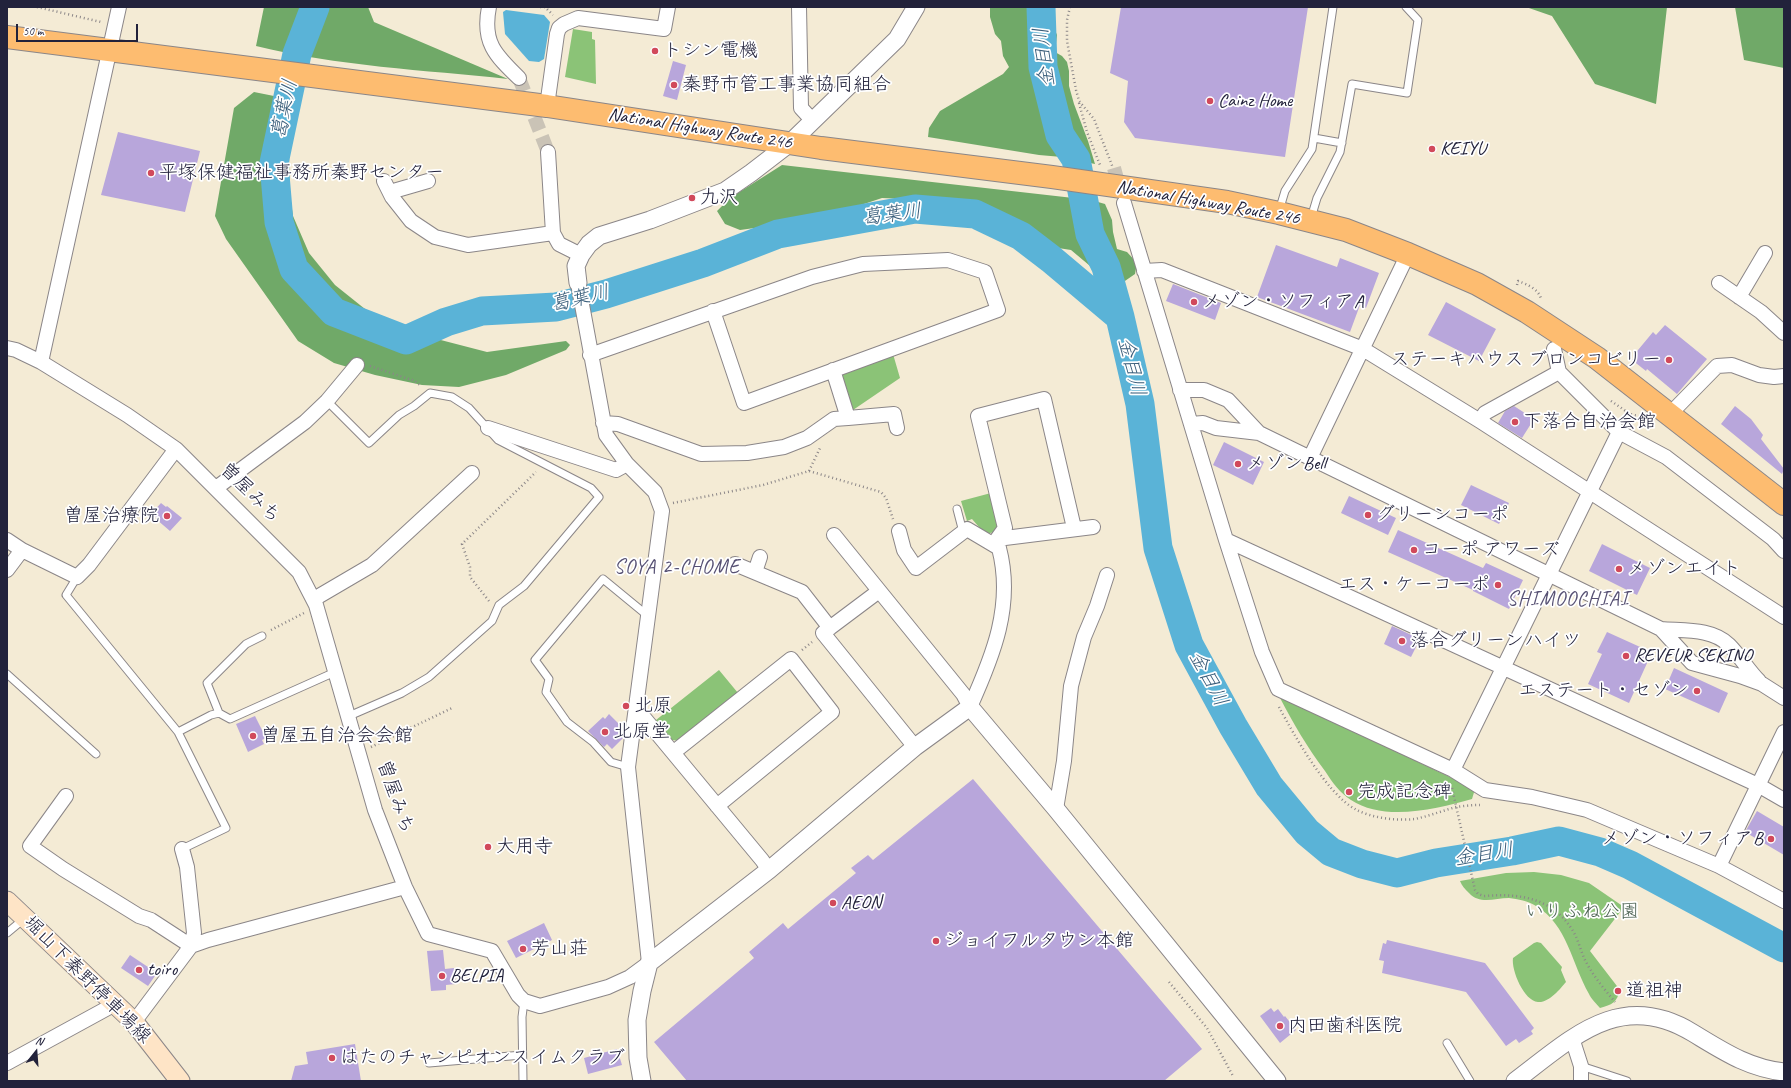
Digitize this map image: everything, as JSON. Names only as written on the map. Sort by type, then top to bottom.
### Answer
[{"type":"highway","points":[[7,37],[109,49]]},
{"type":"highway","name":"National Highway Route 246","points":[[109,49],[547,106],[790,143],[1052,177],[1107,179],[1279,213],[1346,230],[1408,254],[1477,284],[1527,312],[1597,358],[1784,504]]},
{"type":"main road","name":"堀山下秦野停車場線","points":[[7,900],[134,1022],[180,1081]]},
{"type":"street","points":[[41,362],[119,7]]},
{"type":"street","points":[[489,7],[487,34],[490,45],[499,59],[519,78]]},
{"type":"street","points":[[547,106],[559,28],[564,24],[578,18],[664,29],[668,7]]},
{"type":"street","points":[[798,7],[801,108],[813,121]]},
{"type":"street","points":[[642,1081],[638,1058],[637,1020],[649,963],[630,822],[628,767],[662,520],[661,505],[655,492],[627,464],[606,435],[590,355],[576,266],[581,255],[589,244],[599,236],[650,220],[725,191],[751,173],[790,143],[897,39],[916,7]]},
{"type":"street","points":[[548,152],[553,233],[559,244],[581,255]]},
{"type":"street","points":[[428,181],[387,186],[392,197],[411,221],[435,237],[468,245],[553,233]]},
{"type":"street","points":[[1124,203],[1226,540],[1262,652],[1278,689],[1453,770],[1486,790],[1587,810],[1720,866],[1784,901]]},
{"type":"street","points":[[1739,297],[1765,253]]},
{"type":"street","points":[[1310,458],[1364,349],[1408,254]]},
{"type":"street","points":[[590,355],[713,311],[812,277],[863,264],[948,260],[985,272],[998,310],[744,403],[713,311]]},
{"type":"street","points":[[1144,271],[1162,270],[1364,349],[1480,421],[1784,618]]},
{"type":"street","points":[[1719,283],[1761,312],[1784,333]]},
{"type":"street","name":"曽屋みち","points":[[7,348],[16,350],[41,362],[127,415],[176,449],[299,572],[315,602],[375,810],[405,886],[428,934],[492,951],[518,995],[524,1001]]},
{"type":"street","points":[[1554,349],[1559,372],[1619,432],[1666,456],[1773,539],[1784,551]]},
{"type":"street","points":[[216,488],[305,422],[327,401],[357,365]]},
{"type":"street","points":[[1670,414],[1717,366],[1732,365],[1759,375],[1774,377],[1784,376]]},
{"type":"street","points":[[833,370],[848,418]]},
{"type":"street","points":[[1480,421],[1485,413],[1559,372]]},
{"type":"street","points":[[1180,390],[1204,390],[1228,400],[1259,433]]},
{"type":"street","points":[[524,1001],[540,1006],[588,994],[630,977],[769,870],[914,747],[970,707],[995,646],[1004,604],[1004,579],[998,543],[1005,528],[978,416],[1044,399],[1074,528]]},
{"type":"street","points":[[603,423],[618,424],[701,454],[747,453],[784,447],[807,438],[834,419],[894,414],[897,428]]},
{"type":"street","points":[[1190,424],[1203,423],[1216,428],[1259,433],[1661,629],[1692,663],[1740,676],[1762,684],[1784,698]]},
{"type":"street","points":[[488,428],[616,470],[627,464]]},
{"type":"street","points":[[1453,770],[1619,432]]},
{"type":"street","points":[[7,540],[22,550],[77,577],[89,566],[176,449]]},
{"type":"street","points":[[315,602],[372,565],[472,473]]},
{"type":"street","points":[[899,531],[904,550],[916,568],[967,528],[998,543],[1074,528],[1093,527]]},
{"type":"street","points":[[834,535],[963,694],[970,707],[1056,809],[1277,1081]]},
{"type":"street","points":[[1226,540],[1758,785],[1784,800]]},
{"type":"street","points":[[7,570],[22,550]]},
{"type":"street","points":[[755,572],[760,557]]},
{"type":"street","points":[[735,564],[802,592],[827,630],[914,747]]},
{"type":"street","points":[[1056,809],[1064,761],[1072,686],[1084,637],[1097,606],[1107,575]]},
{"type":"street","points":[[827,630],[879,591]]},
{"type":"street","points":[[1661,629],[1701,632],[1717,636],[1728,644],[1747,669],[1762,684]]},
{"type":"street","points":[[674,752],[791,659],[832,712],[717,806]]},
{"type":"street","points":[[636,708],[674,752],[769,870]]},
{"type":"street","points":[[1720,866],[1784,732]]},
{"type":"street","points":[[66,796],[30,846],[63,869],[140,916],[151,920],[190,946]]},
{"type":"street","points":[[134,1022],[190,946],[194,934],[187,867],[182,849]]},
{"type":"street","points":[[190,946],[405,886]]},
{"type":"street","points":[[7,1063],[115,1004]]},
{"type":"street","points":[[1515,1081],[1572,1038],[1599,1022],[1624,1016],[1648,1016],[1676,1024],[1727,1055],[1768,1070],[1784,1072],[1784,1076]]},
{"type":"street","points":[[1572,1038],[1581,1066],[1581,1081]]},
{"type":"lane","points":[[1279,213],[1285,191],[1312,149],[1333,7]]},
{"type":"lane","points":[[1310,221],[1317,198],[1337,161],[1342,143],[1352,84],[1407,93],[1418,20],[1406,7]]},
{"type":"lane","points":[[1314,138],[1342,143]]},
{"type":"lane","points":[[327,401],[369,443],[399,415],[414,406],[430,393],[452,397],[469,408],[498,440],[591,488],[599,497],[524,586],[499,605],[492,622],[429,677],[402,693],[349,716]]},
{"type":"lane","points":[[957,509],[963,532]]},
{"type":"lane","points":[[77,577],[66,595],[178,732],[226,828],[182,849]]},
{"type":"lane","points":[[628,767],[611,762],[593,742],[567,722],[546,692],[549,679],[535,660],[603,579],[648,616]]},
{"type":"lane","points":[[262,636],[246,644],[207,683],[219,713],[230,719],[335,672]]},
{"type":"lane","points":[[7,674],[96,754]]},
{"type":"lane","points":[[178,732],[211,715],[219,713]]},
{"type":"lane","points":[[7,933],[26,917]]},
{"type":"lane","points":[[524,1001],[522,1017],[524,1081]]},
{"type":"lane","points":[[1447,1043],[1470,1081]]},
{"type":"lane","points":[[429,1063],[522,1054]]},
{"type":"lane","points":[[1581,1066],[1627,1081]]},
{"type":"path","points":[[37,7],[114,26]]},
{"type":"path","points":[[540,7],[545,8],[558,19]]},
{"type":"path","points":[[1070,7],[1067,20],[1067,41],[1079,101],[1087,132],[1107,179]]},
{"type":"path","points":[[1079,101],[1094,119],[1107,179]]},
{"type":"path","points":[[1515,290],[1518,280],[1532,287],[1541,296],[1542,303]]},
{"type":"path","points":[[357,365],[362,363],[415,381],[430,393]]},
{"type":"path","points":[[661,505],[763,485],[809,471],[881,492],[886,498],[896,529],[899,531]]},
{"type":"path","points":[[497,610],[470,577],[470,567],[462,544],[536,473]]},
{"type":"path","points":[[262,636],[315,602]]},
{"type":"path","points":[[791,659],[827,630]]},
{"type":"path","points":[[1278,689],[1273,697],[1309,757],[1345,803],[1355,809],[1387,818],[1414,819],[1457,807]]},
{"type":"path","points":[[358,753],[452,708]]},
{"type":"path","points":[[1454,793],[1470,871],[1475,890],[1478,894],[1484,896],[1520,896],[1530,898],[1558,914],[1574,932],[1586,962],[1618,1006]]},
{"type":"path","points":[[1169,982],[1207,1028],[1233,1076]]},
{"type":"green space","points":[[264,7],[368,7],[374,22],[508,79],[349,63],[286,53],[256,46]]},
{"type":"green space","points":[[990,7],[1055,7],[1052,23],[1057,35],[1055,52],[1062,56],[1067,62],[1069,71],[1069,86],[1095,164],[1062,157],[1039,155],[928,137],[929,128],[940,111],[1003,74],[1009,67],[1003,56],[1001,41],[995,34],[990,17]]},
{"type":"green space","points":[[1526,7],[1667,7],[1656,104],[1595,84],[1552,16]]},
{"type":"green space","points":[[1735,7],[1784,7],[1784,68],[1744,60]]},
{"type":"green space","points":[[573,29],[592,32],[592,39],[595,40],[596,84],[565,77]]},
{"type":"green space","points":[[254,92],[284,98],[288,113],[290,195],[293,216],[309,253],[335,285],[370,313],[433,338],[487,352],[566,341],[570,345],[566,350],[506,375],[459,387],[422,385],[375,375],[334,363],[298,341],[226,239],[215,216],[234,108]]},
{"type":"green space","points":[[782,165],[1091,200],[1105,204],[1112,220],[1117,249],[1127,252],[1137,263],[1135,274],[1122,283],[1108,281],[1071,250],[1058,248],[1009,216],[969,204],[882,198],[828,216],[791,223],[740,230],[725,224],[717,211],[730,198]]},
{"type":"green space","points":[[893,354],[900,378],[853,410],[841,379],[844,371]]},
{"type":"green space","points":[[991,493],[998,526],[995,532],[985,534],[972,519],[967,521],[961,501]]},
{"type":"green space","points":[[719,670],[738,693],[680,741],[672,740],[656,720]]},
{"type":"green space","points":[[1279,696],[1475,789],[1472,799],[1427,810],[1411,812],[1379,811],[1364,807],[1351,800],[1336,787],[1300,735]]},
{"type":"green space","name":"いりふね公園","points":[[1534,872],[1561,875],[1589,883],[1624,907],[1590,951],[1620,990],[1616,1000],[1608,1006],[1600,1008],[1591,998],[1562,934],[1555,923],[1546,914],[1533,904],[1519,900],[1509,898],[1488,900],[1478,899],[1469,893],[1460,881],[1506,873]]},
{"type":"green space","points":[[1537,942],[1541,943],[1562,967],[1561,970],[1566,982],[1550,998],[1542,1002],[1533,1000],[1523,991],[1516,977],[1513,963],[1513,958]]},
{"type":"water","points":[[506,10],[544,15],[550,22],[544,59],[539,62],[529,61],[505,34],[503,12]]},
{"type":"building","name":"Cainz Home","points":[[1121,7],[1308,7],[1285,157],[1135,138],[1124,122],[1128,81],[1110,73]]},
{"type":"building","name":"秦野市管工事業協同組合","points":[[673,61],[686,65],[677,100],[663,96]]},
{"type":"building","name":"平塚保健福祉事務所秦野センター","points":[[118,132],[200,151],[185,212],[101,195]]},
{"type":"building","points":[[1276,245],[1337,267],[1340,258],[1379,273],[1366,308],[1360,305],[1350,332],[1257,297]]},
{"type":"building","name":"メゾン・ソフィアA","points":[[1173,284],[1221,303],[1215,320],[1166,301]]},
{"type":"building","points":[[1446,302],[1496,329],[1479,361],[1428,335]]},
{"type":"building","name":"ステーキハウス ブロンコビリー","points":[[1665,325],[1707,359],[1677,394],[1647,369],[1646,371],[1632,360],[1635,358],[1633,356],[1653,332],[1656,335]]},
{"type":"building","name":"下落合自治会館","points":[[1514,406],[1534,419],[1522,438],[1498,423],[1505,411]]},
{"type":"building","points":[[1735,406],[1751,419],[1763,435],[1761,439],[1784,469],[1782,474],[1721,424]]},
{"type":"building","name":"メゾンBell","points":[[1224,442],[1264,462],[1253,485],[1213,465]]},
{"type":"building","points":[[1471,485],[1509,503],[1499,524],[1461,505]]},
{"type":"building","name":"グリーンコーポ","points":[[1349,496],[1396,518],[1388,535],[1341,513]]},
{"type":"building","name":"曽屋治療院","points":[[161,503],[182,518],[170,531],[156,519],[157,518],[152,513]]},
{"type":"building","points":[[1398,530],[1483,568],[1486,563],[1523,580],[1509,609],[1473,590],[1388,552]]},
{"type":"building","name":"メゾンエイト","points":[[1602,544],[1650,568],[1637,595],[1589,571]]},
{"type":"building","name":"落合グリーンハイツ","points":[[1392,626],[1420,639],[1411,657],[1384,644]]},
{"type":"building","points":[[1607,632],[1649,651],[1645,659],[1648,661],[1629,703],[1588,684],[1602,654],[1597,652]]},
{"type":"building","name":"エステート・セゾン","points":[[1674,668],[1728,693],[1719,713],[1665,689]]},
{"type":"building","name":"北原堂","points":[[609,714],[624,729],[619,733],[623,738],[612,749],[607,744],[604,747],[588,731],[603,717],[605,719]]},
{"type":"building","name":"曽屋五自治会会館","points":[[255,716],[266,738],[262,740],[264,744],[248,752],[236,724]]},
{"type":"building","name":"ジョイフルタウン本館","points":[[973,779],[1202,1049],[1164,1081],[687,1081],[654,1042],[754,958],[749,952],[783,923],[788,929],[856,873],[851,868],[868,855],[873,860]]},
{"type":"building","name":"メゾン・ソフィアB","points":[[1757,811],[1784,827],[1784,855],[1745,832]]},
{"type":"building","name":"芳山荘","points":[[544,923],[552,940],[516,958],[507,941]]},
{"type":"building","points":[[1387,940],[1485,963],[1534,1028],[1531,1031],[1533,1034],[1519,1043],[1516,1039],[1506,1046],[1466,992],[1382,973],[1384,961],[1379,960],[1383,943],[1386,944]]},
{"type":"building","name":"BELPIA","points":[[443,950],[445,969],[454,968],[456,984],[446,985],[446,990],[431,991],[427,951]]},
{"type":"building","name":"toiro","points":[[130,955],[157,973],[148,986],[121,968]]},
{"type":"building","name":"内田歯科医院","points":[[1271,1008],[1274,1012],[1278,1009],[1296,1030],[1280,1043],[1260,1016]]},
{"type":"building","name":"はたのチャンピオンスイムクラブ","points":[[355,1044],[361,1081],[291,1081],[295,1066],[308,1064],[306,1052]]},
{"type":"building","points":[[617,1049],[622,1065],[588,1074],[584,1058]]},
{"type":"waterway","name":"葛葉川","points":[[315,7],[297,54],[274,163],[279,222],[294,269],[334,312],[406,340],[446,322],[482,311],[556,307],[606,294],[703,263],[778,234],[915,209],[975,214],[1021,236],[1120,317]]},
{"type":"waterway","name":"金目川","points":[[1041,7],[1043,67],[1060,135],[1076,159],[1090,234],[1106,267],[1120,317],[1140,404],[1158,548],[1189,645],[1233,726],[1269,786],[1307,832],[1331,852],[1362,864],[1397,873],[1436,863],[1512,851],[1559,841],[1600,852],[1630,865],[1784,948]]},
{"type":"tunnel","points":[[519,78],[548,152]]},
{"type":"tunnel","points":[[1114,168],[1121,193]]},
{"type":"place","name":"トシン電機","points":[[655,51]]},
{"type":"place","name":"秦野市管工事業協同組合","points":[[674,85]]},
{"type":"place","name":"Cainz Home","points":[[1210,101]]},
{"type":"place","name":"KEIYU","points":[[1432,149]]},
{"type":"place","name":"平塚保健福祉事務所秦野センター","points":[[151,173]]},
{"type":"place","name":"九沢","points":[[692,198]]},
{"type":"place","name":"メゾン・ソフィアA","points":[[1194,302]]},
{"type":"place","name":"ステーキハウス ブロンコビリー","points":[[1669,360]]},
{"type":"place","name":"下落合自治会館","points":[[1515,422]]},
{"type":"place","name":"メゾンBell","points":[[1238,464]]},
{"type":"place","name":"グリーンコーポ","points":[[1368,515]]},
{"type":"place","name":"曽屋治療院","points":[[167,516]]},
{"type":"place","name":"コーポ アワーズ","points":[[1414,550]]},
{"type":"place","name":"メゾンエイト","points":[[1619,569]]},
{"type":"place","name":"エス・ケーコーポ","points":[[1498,585]]},
{"type":"place","name":"落合グリーンハイツ","points":[[1402,641]]},
{"type":"place","name":"REVEUR SEKINO","points":[[1626,656]]},
{"type":"place","name":"エステート・セゾン","points":[[1697,691]]},
{"type":"place","name":"北原","points":[[626,706]]},
{"type":"place","name":"北原堂","points":[[605,732]]},
{"type":"place","name":"曽屋五自治会会館","points":[[253,736]]},
{"type":"place","name":"完成記念碑","points":[[1349,792]]},
{"type":"place","name":"メゾン・ソフィアB","points":[[1771,839]]},
{"type":"place","name":"大用寺","points":[[488,847]]},
{"type":"place","name":"AEON","points":[[833,903]]},
{"type":"place","name":"ジョイフルタウン本館","points":[[936,941]]},
{"type":"place","name":"芳山荘","points":[[523,949]]},
{"type":"place","name":"toiro","points":[[139,970]]},
{"type":"place","name":"BELPIA","points":[[442,976]]},
{"type":"place","name":"道祖神","points":[[1618,991]]},
{"type":"place","name":"内田歯科医院","points":[[1280,1026]]},
{"type":"place","name":"はたのチャンピオンスイムクラブ","points":[[332,1058]]},
{"type":"district","name":"SOYA 2-CHOME","points":[[677,568]]},
{"type":"district","name":"SHIMOOCHIAI","points":[[1568,600]]}]
